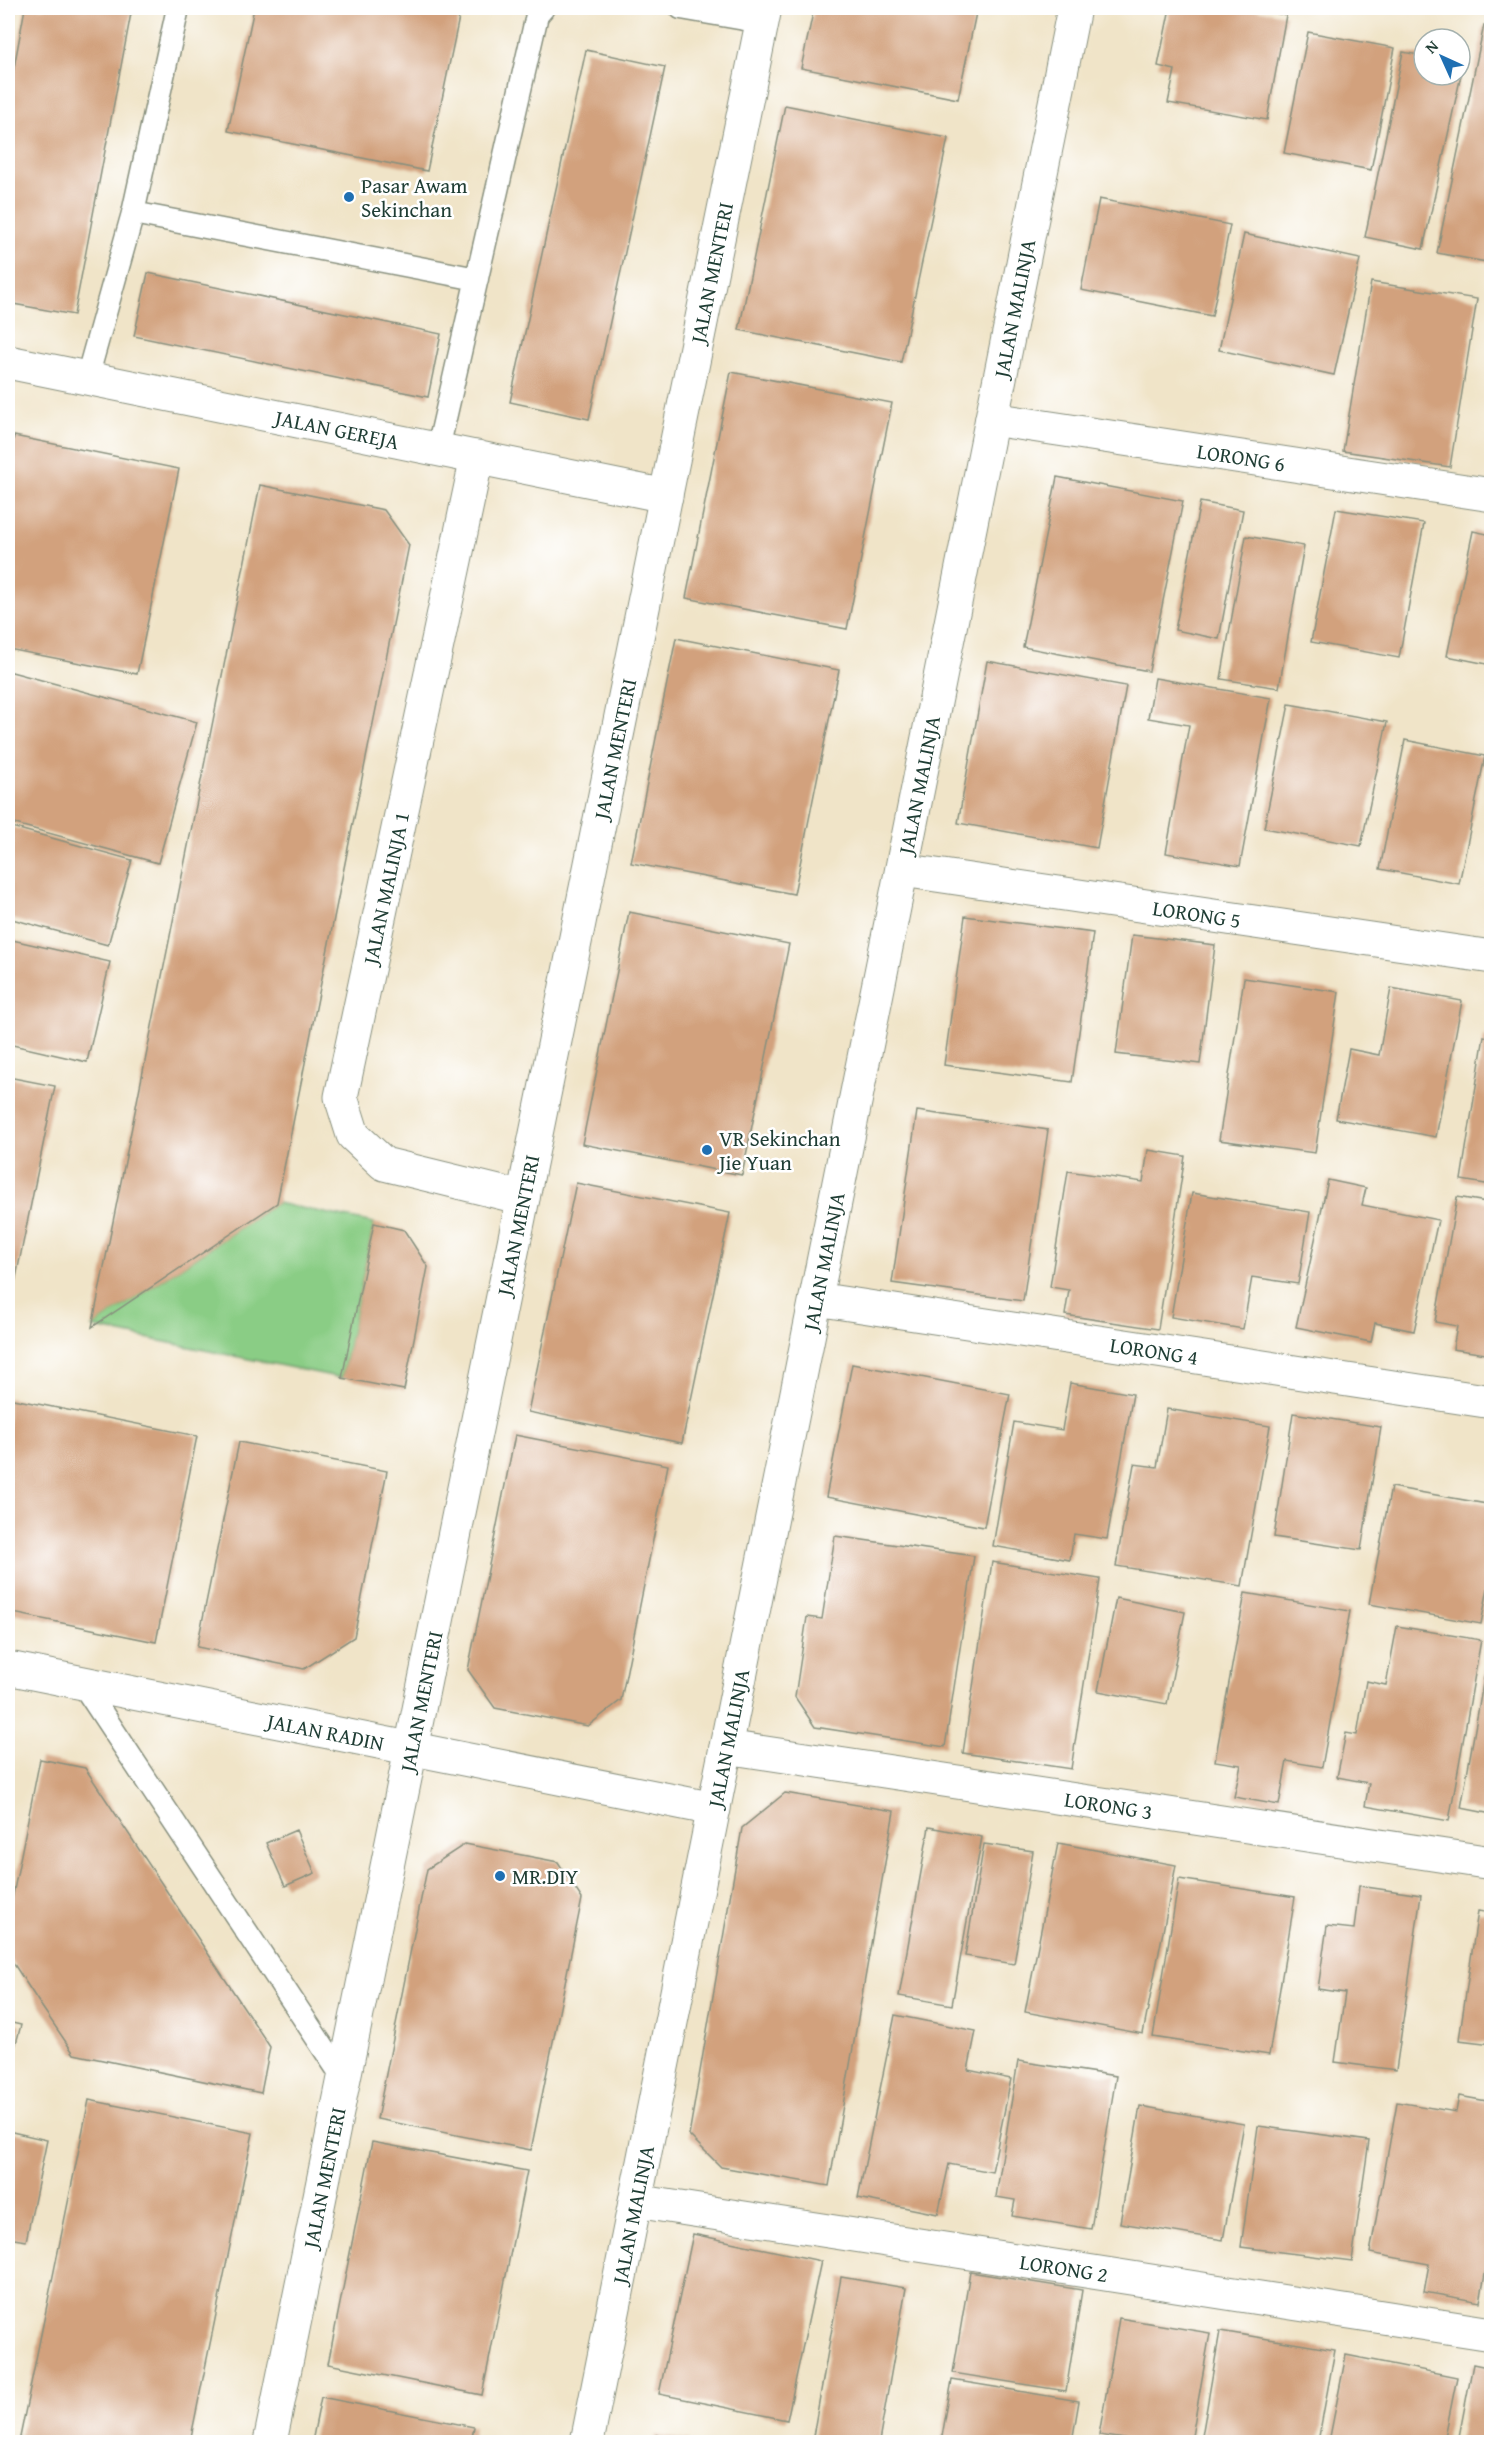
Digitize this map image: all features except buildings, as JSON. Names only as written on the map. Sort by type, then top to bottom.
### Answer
[{"type":"street","name":"JALAN MALINJA","points":[[587,2442],[1074,8]]},
{"type":"street","name":"JALAN MENTERI","points":[[270,2442],[764,15]]},
{"type":"street","name":"JALAN GEREJA","points":[[8,362],[666,496]]},
{"type":"street","name":"LORONG 6","points":[[992,419],[1491,495]]},
{"type":"street","name":"JALAN MALINJA 1","points":[[477,457],[341,1097],[353,1135],[384,1164],[524,1198]]},
{"type":"street","name":"LORONG 5","points":[[902,870],[1491,957]]},
{"type":"street","name":"LORONG 4","points":[[816,1299],[1491,1402]]},
{"type":"street","name":"JALAN RADIN","points":[[8,1668],[714,1809]]},
{"type":"street","name":"LORONG 3","points":[[726,1747],[1491,1863]]},
{"type":"street","name":"LORONG 2","points":[[635,2201],[1491,2334]]},
{"type":"lane","points":[[87,378],[133,213],[178,8]]},
{"type":"lane","points":[[438,449],[537,15],[543,8]]},
{"type":"lane","points":[[681,8],[764,15]]},
{"type":"lane","points":[[133,213],[477,279]]},
{"type":"lane","points":[[82,1683],[344,2079]]},
{"type":"green space","points":[[277,1203],[374,1223],[342,1378],[92,1327]]},
{"type":"place","name":"Pasar Awam Sekinchan","points":[[349,197]]},
{"type":"place","name":"VR Sekinchan Jie Yuan","points":[[707,1150]]},
{"type":"place","name":"MR.DIY","points":[[500,1876]]}]
